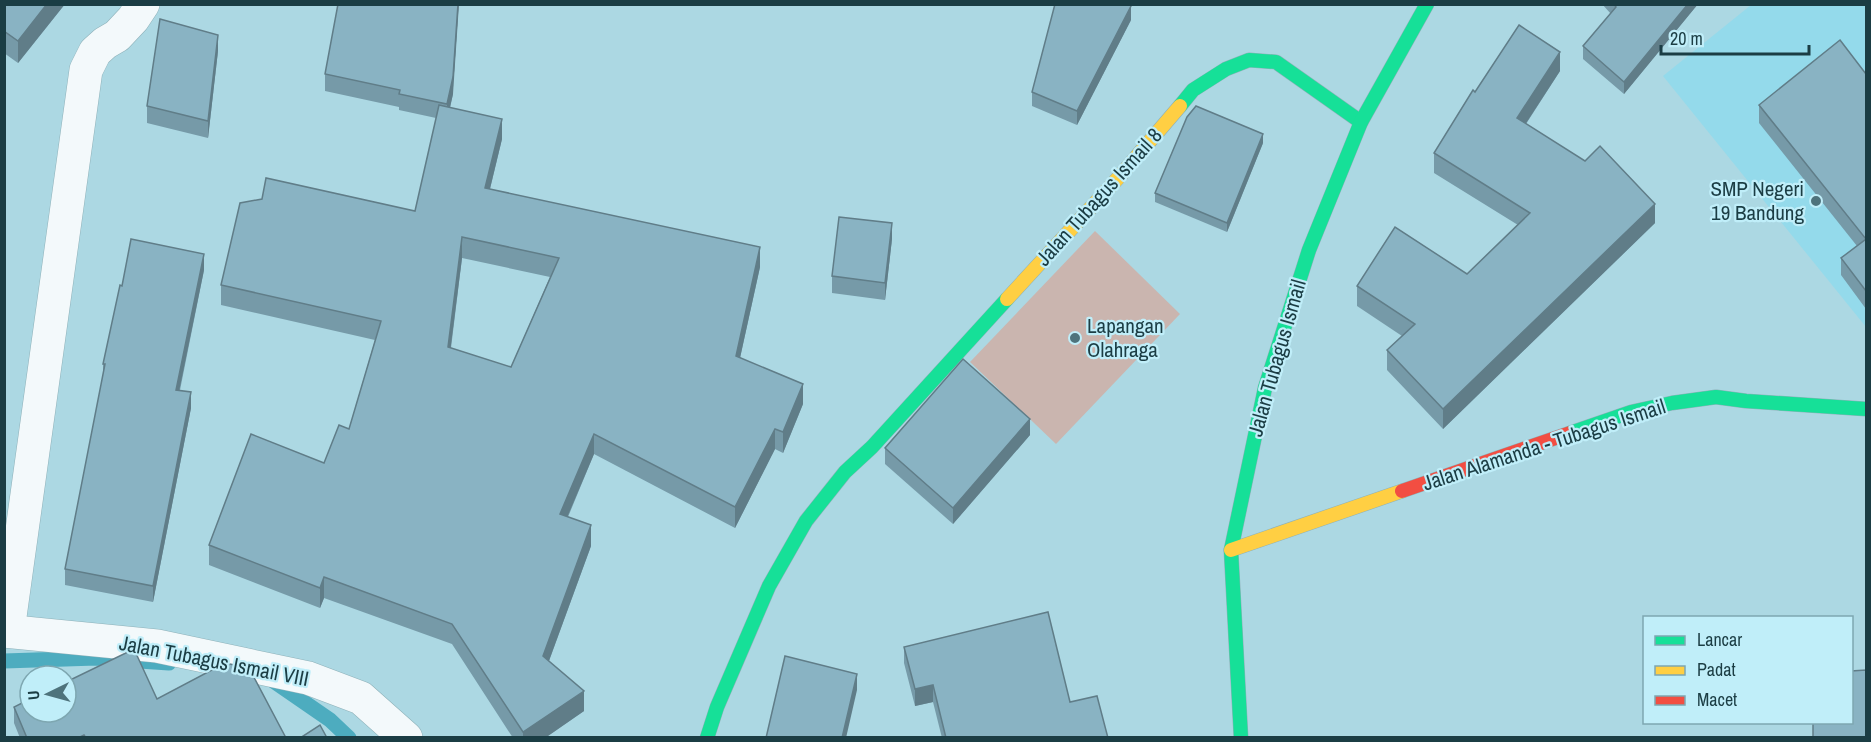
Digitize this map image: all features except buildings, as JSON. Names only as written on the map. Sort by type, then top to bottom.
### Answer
[{"type":"street","points":[[6,631],[86,70],[95,52],[117,36],[133,20],[143,4]]},
{"type":"street","name":"Jalan Tubagus Ismail","points":[[1241,738],[1231,550],[1265,388],[1309,250],[1361,122],[1426,4]]},
{"type":"street","name":"Jalan Tubagus Ismail 8","points":[[707,738],[717,707],[769,585],[806,521],[845,472],[872,447],[1119,177],[1193,90],[1226,69],[1249,60],[1276,62],[1361,122]]},
{"type":"street","name":"Jalan Alamanda - Tubagus Ismail","points":[[1231,550],[1631,412],[1662,405],[1716,397],[1866,409]]},
{"type":"street","name":"Jalan Tubagus Ismail VIII","points":[[6,631],[157,646],[308,678],[361,698],[406,738]]},
{"type":"shaded area","name":"SMP Negeri 19 Bandung","points":[[1751,5],[1866,5],[1866,327],[1663,76]]},
{"type":"shaded area","name":"Lapangan Olahraga","points":[[1095,231],[1180,314],[1056,444],[970,362]]},
{"type":"waterway","points":[[4,661],[96,658],[169,663]]},
{"type":"waterway","points":[[272,680],[330,720],[349,738]]},
{"type":"traffic: fast","points":[[1241,738],[1231,550],[1265,388],[1309,250],[1361,122],[1427,4]]},
{"type":"traffic: fast","points":[[1180,106],[1193,90],[1226,69],[1249,60],[1276,62],[1361,122]]},
{"type":"traffic: fast","points":[[707,738],[717,707],[769,586],[806,521],[845,472],[872,447],[1007,299]]},
{"type":"traffic: fast","points":[[1570,433],[1631,412],[1716,397],[1866,409]]},
{"type":"traffic: slow","points":[[1007,299],[1119,177],[1180,106]]},
{"type":"traffic: slow","points":[[1231,550],[1402,491]]},
{"type":"traffic: jam","points":[[1402,491],[1570,433]]},
{"type":"place","name":"SMP Negeri 19 Bandung","points":[[1816,201]]},
{"type":"place","name":"Lapangan Olahraga","points":[[1075,338]]}]
